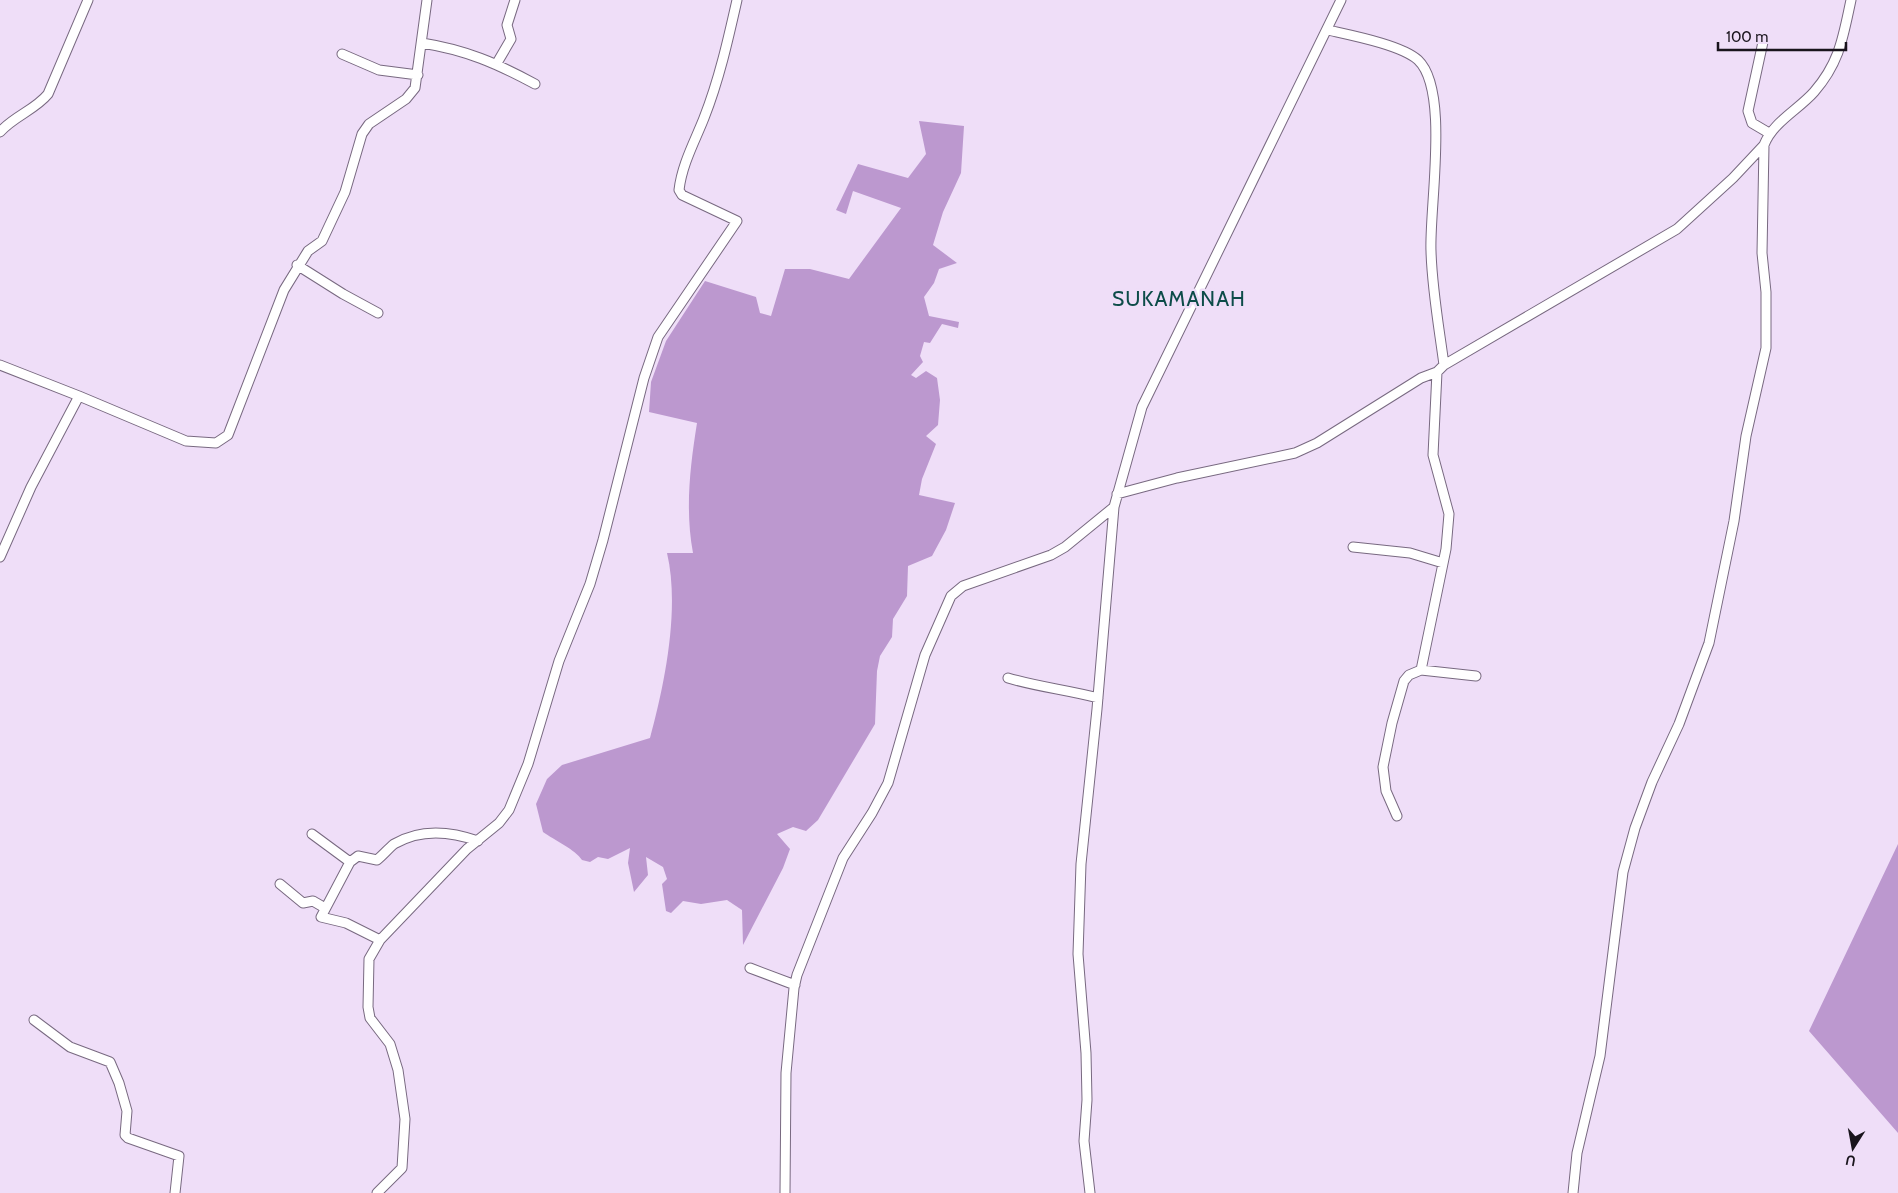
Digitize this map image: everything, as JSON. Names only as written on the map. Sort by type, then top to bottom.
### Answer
[{"type":"street","points":[[0,132],[6,124],[41,103],[48,94],[88,0]]},
{"type":"street","points":[[0,364],[186,441],[201,444],[223,440],[232,430],[265,335],[298,265],[308,251],[322,241],[339,207],[349,182],[359,140],[365,128],[411,94],[418,75],[427,0]]},
{"type":"street","points":[[498,63],[511,39],[508,25],[515,0]]},
{"type":"street","points":[[377,1193],[402,1168],[405,1119],[398,1070],[390,1044],[370,1018],[367,967],[369,959],[380,940],[463,853],[499,824],[509,810],[528,764],[559,661],[590,584],[644,378],[658,337],[736,221],[682,195],[679,190],[694,139],[704,119],[725,57],[737,0]]},
{"type":"street","points":[[1090,1193],[1084,1141],[1087,1100],[1086,1053],[1078,954],[1081,864],[1098,698],[1114,507],[1142,407],[1341,0]]},
{"type":"street","points":[[1845,0],[1847,18]]},
{"type":"street","points":[[1117,494],[1177,478],[1295,453],[1317,443],[1421,378],[1437,372],[1444,365],[1677,229],[1733,178],[1764,144],[1769,133],[1814,92],[1836,61],[1851,0]]},
{"type":"street","points":[[1328,30],[1369,40],[1411,55],[1426,70],[1432,91],[1436,120],[1431,249],[1444,365]]},
{"type":"street","points":[[422,42],[470,52],[498,63],[535,84]]},
{"type":"street","points":[[1764,42],[1748,111],[1752,123],[1769,133]]},
{"type":"street","points":[[342,54],[379,70],[418,75]]},
{"type":"street","points":[[1573,1193],[1577,1152],[1600,1056],[1623,872],[1635,828],[1648,791],[1679,724],[1709,643],[1734,521],[1746,436],[1766,348],[1766,292],[1762,253],[1764,144]]},
{"type":"street","points":[[298,265],[343,294],[378,313]]},
{"type":"street","points":[[1421,670],[1443,563],[1450,514],[1436,468],[1433,449],[1437,372]]},
{"type":"street","points":[[0,557],[31,487],[79,396]]},
{"type":"street","points":[[785,1193],[786,1073],[794,985],[812,934],[843,858],[872,813],[888,783],[926,655],[951,596],[963,586],[1051,555],[1065,547],[1114,507]]},
{"type":"street","points":[[1353,547],[1410,553],[1443,563]]},
{"type":"street","points":[[1397,816],[1384,782],[1386,747],[1404,681],[1409,675],[1421,670],[1476,676]]},
{"type":"street","points":[[1008,678],[1039,687],[1061,691],[1069,690],[1098,698]]},
{"type":"street","points":[[380,940],[346,923],[322,918],[325,908],[350,862],[358,856],[377,860],[394,845],[408,837],[426,833],[459,834],[478,840]]},
{"type":"street","points":[[312,834],[350,862]]},
{"type":"street","points":[[280,884],[303,903],[313,901],[325,908]]},
{"type":"street","points":[[750,968],[794,985]]},
{"type":"street","points":[[34,1020],[70,1047],[110,1062],[120,1083],[127,1111],[125,1135],[128,1138],[179,1156],[175,1193]]},
{"type":"shaded area","points":[[919,121],[964,126],[961,173],[943,212],[933,245],[957,263],[939,269],[934,283],[924,297],[929,316],[959,322],[958,328],[942,324],[930,343],[924,342],[920,356],[923,362],[911,375],[916,378],[926,371],[937,378],[940,400],[938,425],[926,436],[936,444],[922,479],[919,495],[955,503],[946,530],[932,556],[908,566],[907,596],[893,619],[892,637],[880,656],[877,671],[875,724],[818,820],[806,831],[793,827],[777,834],[790,849],[783,868],[743,945],[742,910],[727,900],[701,904],[683,901],[671,913],[666,911],[662,884],[667,879],[663,867],[646,857],[648,875],[634,892],[628,863],[630,848],[608,859],[598,857],[590,862],[582,860],[570,849],[543,832],[536,804],[547,779],[562,765],[650,738],[661,694],[669,646],[672,597],[671,574],[667,553],[693,553],[689,521],[689,488],[697,423],[649,412],[651,382],[666,341],[705,281],[756,297],[760,313],[771,316],[785,269],[810,269],[849,279],[901,208],[853,191],[846,214],[836,210],[858,164],[908,178],[926,154]]},
{"type":"shaded area","points":[[1898,844],[1898,1133],[1809,1031]]},
{"type":"district","name":"SUKAMANAH","points":[[1179,299]]}]
